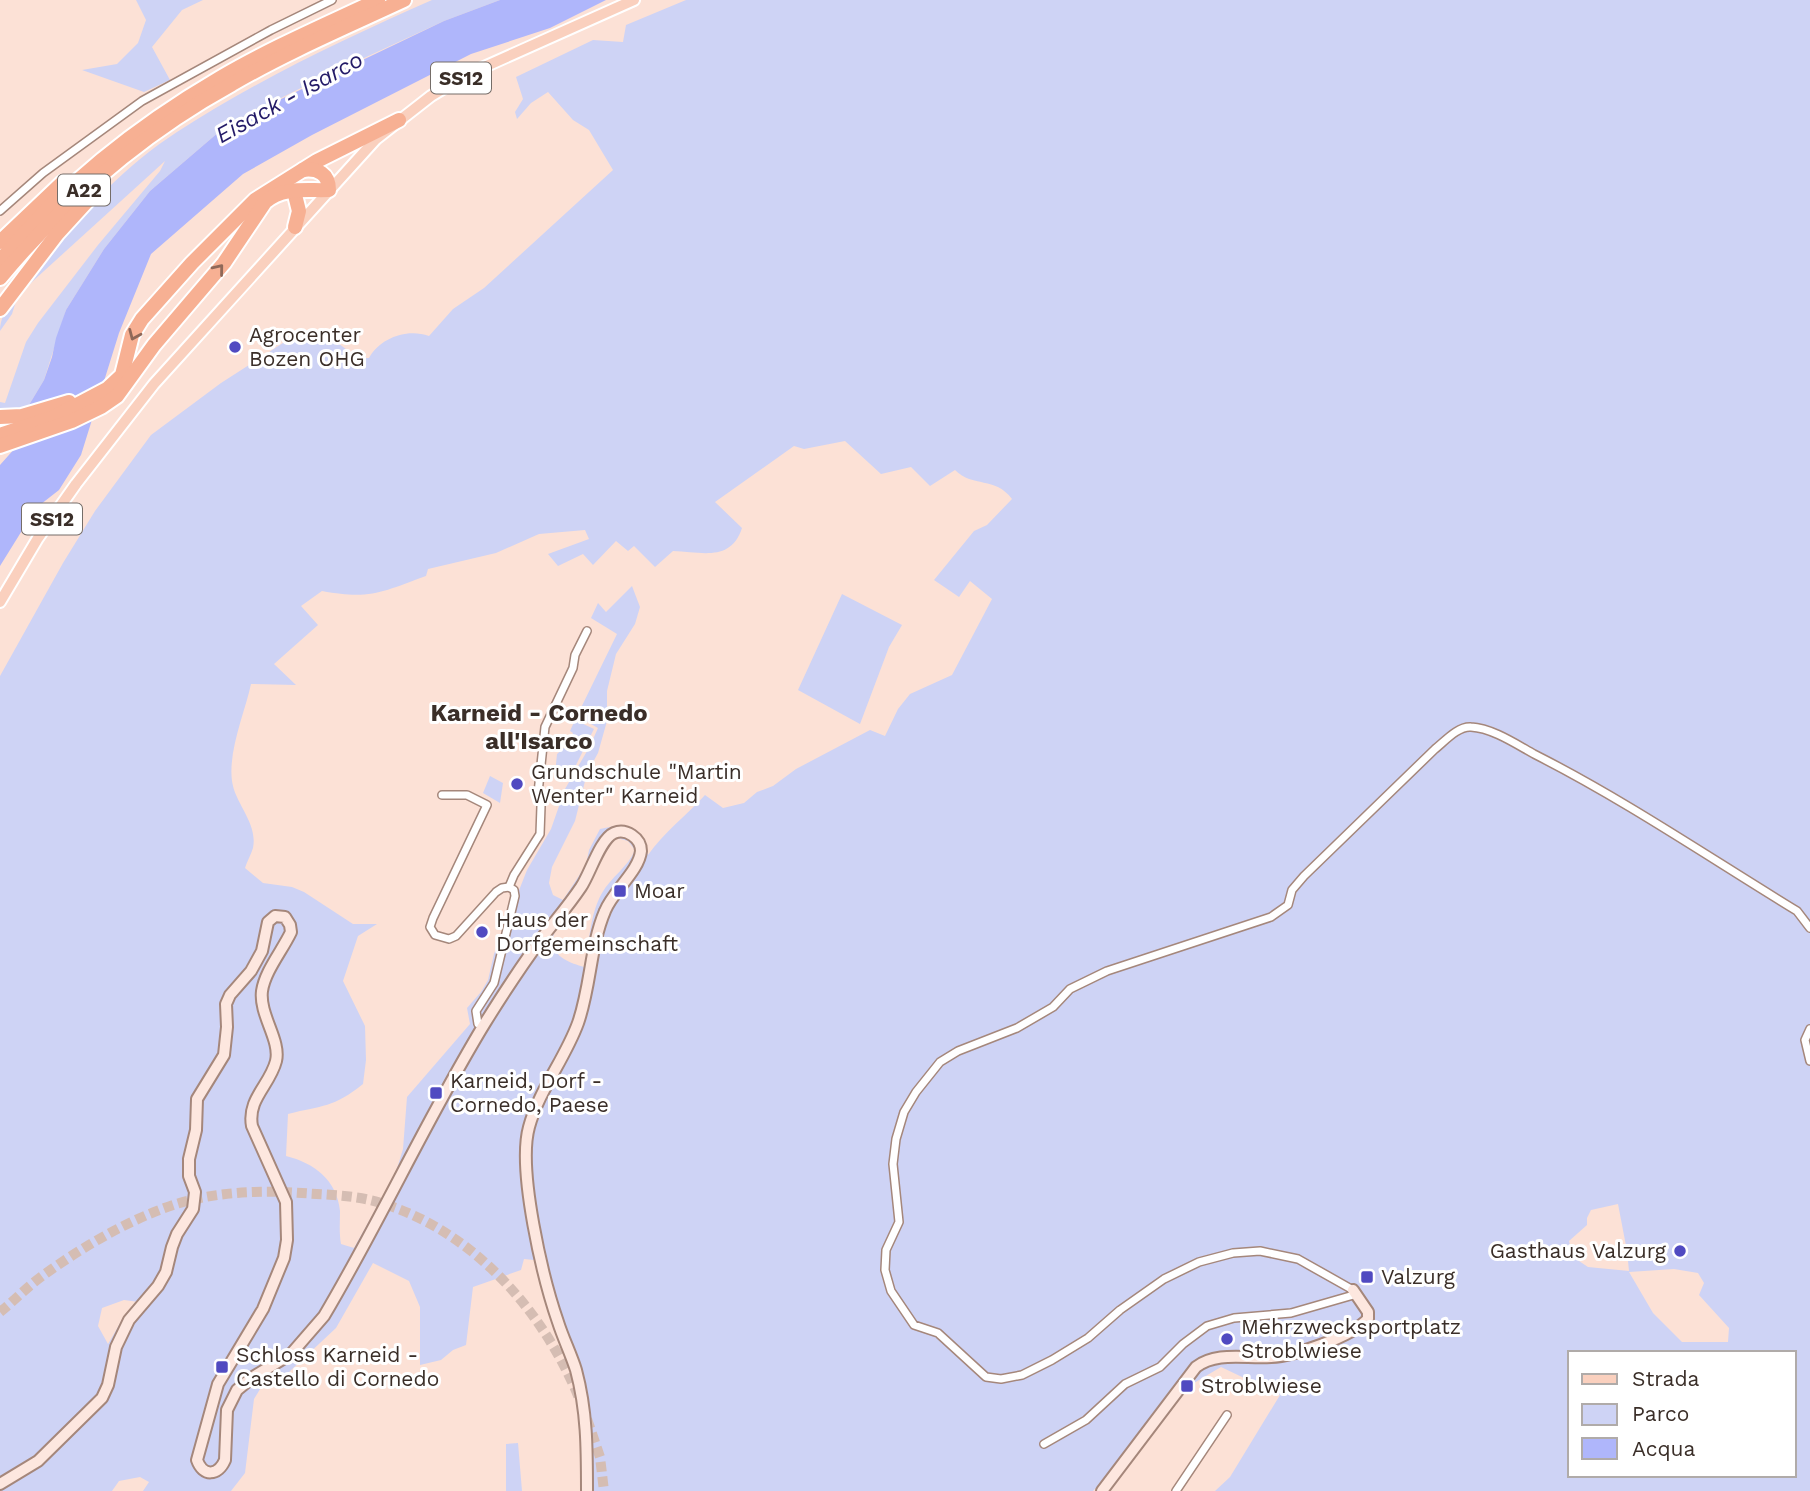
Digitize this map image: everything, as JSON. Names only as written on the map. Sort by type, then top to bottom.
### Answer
[{"type":"highway","name":"A22","points":[[0,261],[48,209],[110,153],[173,107],[275,49],[378,0]]},
{"type":"highway","name":"A22","points":[[0,278],[81,192],[128,153],[181,115],[230,84],[278,59],[404,0]]},
{"type":"highway","points":[[2,306],[87,201],[181,115]]},
{"type":"highway","points":[[109,396],[122,374],[132,335],[142,319],[192,263],[256,200],[302,170],[399,120]]},
{"type":"highway","points":[[0,242],[68,179],[110,153]]},
{"type":"highway","points":[[0,446],[127,386],[154,345],[224,263],[265,202],[280,192],[329,190],[328,179],[321,172],[302,170]]},
{"type":"highway","points":[[293,191],[299,211],[295,227]]},
{"type":"highway","points":[[0,435],[89,405]]},
{"type":"highway","points":[[2,417],[22,416],[53,406],[89,405]]},
{"type":"main road","name":"SS12","points":[[0,602],[38,538],[110,439],[155,384],[361,154],[431,96],[473,71],[634,0]]},
{"type":"street","points":[[0,210],[43,173],[142,101],[271,30],[332,0]]},
{"type":"street","points":[[509,887],[541,834],[538,793],[545,727],[587,631]]},
{"type":"street","points":[[1102,1491],[1191,1373],[1203,1361],[1217,1357],[1283,1356],[1321,1345],[1368,1319],[1368,1312],[1355,1292],[1298,1259],[1260,1251],[1233,1254],[1199,1262],[1164,1279],[1087,1338],[1022,1375],[1001,1379],[986,1377],[938,1333],[914,1325],[891,1291],[885,1270],[886,1250],[900,1222],[893,1164],[896,1139],[904,1112],[940,1062],[958,1051],[1017,1028],[1053,1007],[1070,989],[1107,971],[1271,917],[1288,905],[1292,890],[1304,876],[1452,734],[1467,726],[1482,729],[1548,761],[1668,829],[1797,911],[1810,928]]},
{"type":"street","points":[[442,795],[467,795],[487,805],[433,918],[430,927],[435,935],[442,938],[456,936],[502,888],[509,887],[514,890],[515,895],[494,982],[476,1011],[478,1024],[484,1026]]},
{"type":"street","points":[[0,1484],[38,1461],[102,1398],[108,1385],[116,1347],[129,1320],[158,1286],[166,1272],[172,1247],[193,1209],[195,1192],[189,1176],[189,1159],[195,1130],[197,1099],[223,1055],[227,1027],[226,1004],[230,995],[251,971],[262,951],[268,922],[275,916],[285,917],[291,932],[269,973],[262,993],[264,1013],[277,1058],[258,1093],[250,1117],[286,1202],[287,1240],[284,1258],[260,1316],[218,1384],[197,1460],[204,1471],[215,1473],[222,1468],[225,1460],[227,1410],[237,1390],[291,1354],[324,1316],[484,1026],[518,971],[584,883],[607,838],[621,832],[636,838],[640,845],[639,859],[613,893],[606,908],[597,935],[587,995],[578,1023],[536,1110],[526,1143],[534,1224],[544,1272],[557,1321],[575,1367],[584,1404],[587,1491]]},
{"type":"street","points":[[1810,1029],[1805,1040],[1810,1061]]},
{"type":"street","points":[[1044,1444],[1086,1420],[1125,1384],[1160,1367],[1183,1344],[1207,1326],[1234,1318],[1291,1313],[1355,1292]]},
{"type":"street","points":[[1176,1491],[1227,1415]]},
{"type":"green space","points":[[136,0],[203,0],[182,10],[152,47],[170,80],[144,92],[82,70],[117,64],[138,43],[146,20]]},
{"type":"green space","points":[[432,0],[500,0],[444,21],[227,125],[150,191],[104,249],[66,310],[44,380],[26,410],[0,412],[0,402],[5,403],[26,342],[38,323],[160,171],[165,161],[33,281],[17,298],[12,314],[0,331],[4,314],[19,290],[68,231],[119,177],[177,132],[238,95],[334,45]]},
{"type":"green space","points":[[686,0],[1810,0],[1810,1491],[1215,1491],[1230,1477],[1280,1395],[1221,1367],[1177,1393],[1093,1491],[583,1491],[581,1410],[534,1260],[524,1259],[521,1270],[473,1287],[466,1345],[453,1350],[441,1360],[420,1365],[420,1307],[409,1281],[373,1263],[336,1328],[273,1387],[262,1386],[254,1399],[245,1473],[231,1491],[143,1491],[149,1482],[140,1477],[119,1481],[112,1491],[0,1491],[0,676],[95,511],[151,435],[221,383],[286,341],[323,332],[358,358],[369,358],[380,345],[395,336],[412,333],[429,336],[453,309],[484,288],[613,170],[589,130],[573,120],[548,92],[531,103],[517,119],[515,112],[523,99],[516,77],[593,40],[623,42],[626,25]],"holes":[[[845,441],[881,474],[911,467],[930,486],[955,470],[969,479],[998,487],[1012,499],[987,525],[974,531],[934,580],[959,597],[970,581],[992,599],[952,675],[910,694],[898,709],[885,736],[870,730],[796,769],[744,803],[723,808],[705,795],[648,855],[638,831],[626,826],[600,829],[589,850],[586,865],[563,900],[553,895],[549,883],[552,867],[575,821],[587,773],[598,753],[607,721],[607,691],[616,654],[635,624],[640,607],[632,586],[606,612],[598,603],[591,618],[617,634],[577,716],[598,728],[565,789],[551,829],[527,870],[494,954],[488,980],[467,1008],[470,1024],[407,1097],[403,1149],[395,1175],[354,1248],[341,1244],[340,1211],[334,1190],[315,1168],[286,1156],[288,1114],[335,1102],[363,1084],[366,1060],[365,1026],[343,981],[358,936],[377,924],[353,924],[304,892],[292,887],[263,883],[245,868],[254,839],[234,789],[231,769],[251,684],[296,685],[274,664],[318,625],[301,606],[322,591],[352,595],[376,593],[426,576],[428,569],[496,553],[539,534],[585,530],[589,539],[548,554],[558,566],[583,554],[593,565],[616,541],[628,551],[634,546],[655,567],[673,551],[714,553],[731,546],[742,528],[715,502],[794,446],[804,449]],[[617,838],[628,841],[635,850],[606,887],[598,902],[584,967],[569,962],[556,952],[554,936],[556,929],[590,883]],[[1618,1204],[1629,1271],[1588,1267],[1573,1257],[1569,1241],[1587,1225],[1591,1210]],[[1674,1269],[1698,1273],[1704,1283],[1699,1295],[1729,1328],[1728,1342],[1682,1342],[1653,1313],[1629,1272]],[[124,1300],[139,1302],[125,1315],[108,1344],[98,1326],[102,1308]]]},
{"type":"green space","points":[[842,594],[902,625],[889,647],[860,724],[798,690]]},
{"type":"green space","points":[[575,720],[594,729],[569,779],[555,774],[557,754],[567,745]]},
{"type":"green space","points":[[490,776],[503,783],[500,803],[483,793]]},
{"type":"green space","points":[[518,1443],[522,1491],[506,1491],[506,1444]]},
{"type":"water","name":"Eisack - Isarco","points":[[500,0],[606,0],[550,28],[471,54],[312,135],[243,174],[151,254],[119,333],[81,455],[59,490],[36,508],[0,566],[0,465],[16,447],[26,410],[44,380],[66,310],[104,249],[150,191],[227,125],[444,21]]},
{"type":"tunnel","points":[[0,1312],[39,1278],[91,1244],[125,1225],[176,1204],[222,1194],[254,1192],[352,1197],[381,1203],[414,1216],[446,1233],[475,1254],[525,1305],[546,1334],[579,1398]]},
{"type":"tunnel","points":[[587,1419],[600,1457],[604,1491]]},
{"type":"place","name":"Agrocenter Bozen OHG","points":[[235,347]]},
{"type":"place","name":"Grundschule \"Martin Wenter\" Karneid","points":[[517,784]]},
{"type":"place","name":"Moar","points":[[620,891]]},
{"type":"place","name":"Haus der Dorfgemeinschaft","points":[[482,932]]},
{"type":"place","name":"Karneid, Dorf - Cornedo, Paese","points":[[436,1093]]},
{"type":"place","name":"Gasthaus Valzurg","points":[[1680,1251]]},
{"type":"place","name":"Valzurg","points":[[1367,1277]]},
{"type":"place","name":"Mehrzwecksportplatz Stroblwiese","points":[[1227,1339]]},
{"type":"place","name":"Schloss Karneid - Castello di Cornedo","points":[[222,1367]]},
{"type":"place","name":"Stroblwiese","points":[[1187,1386]]},
{"type":"district","name":"Karneid - Cornedo all'Isarco","points":[[539,727]]}]
